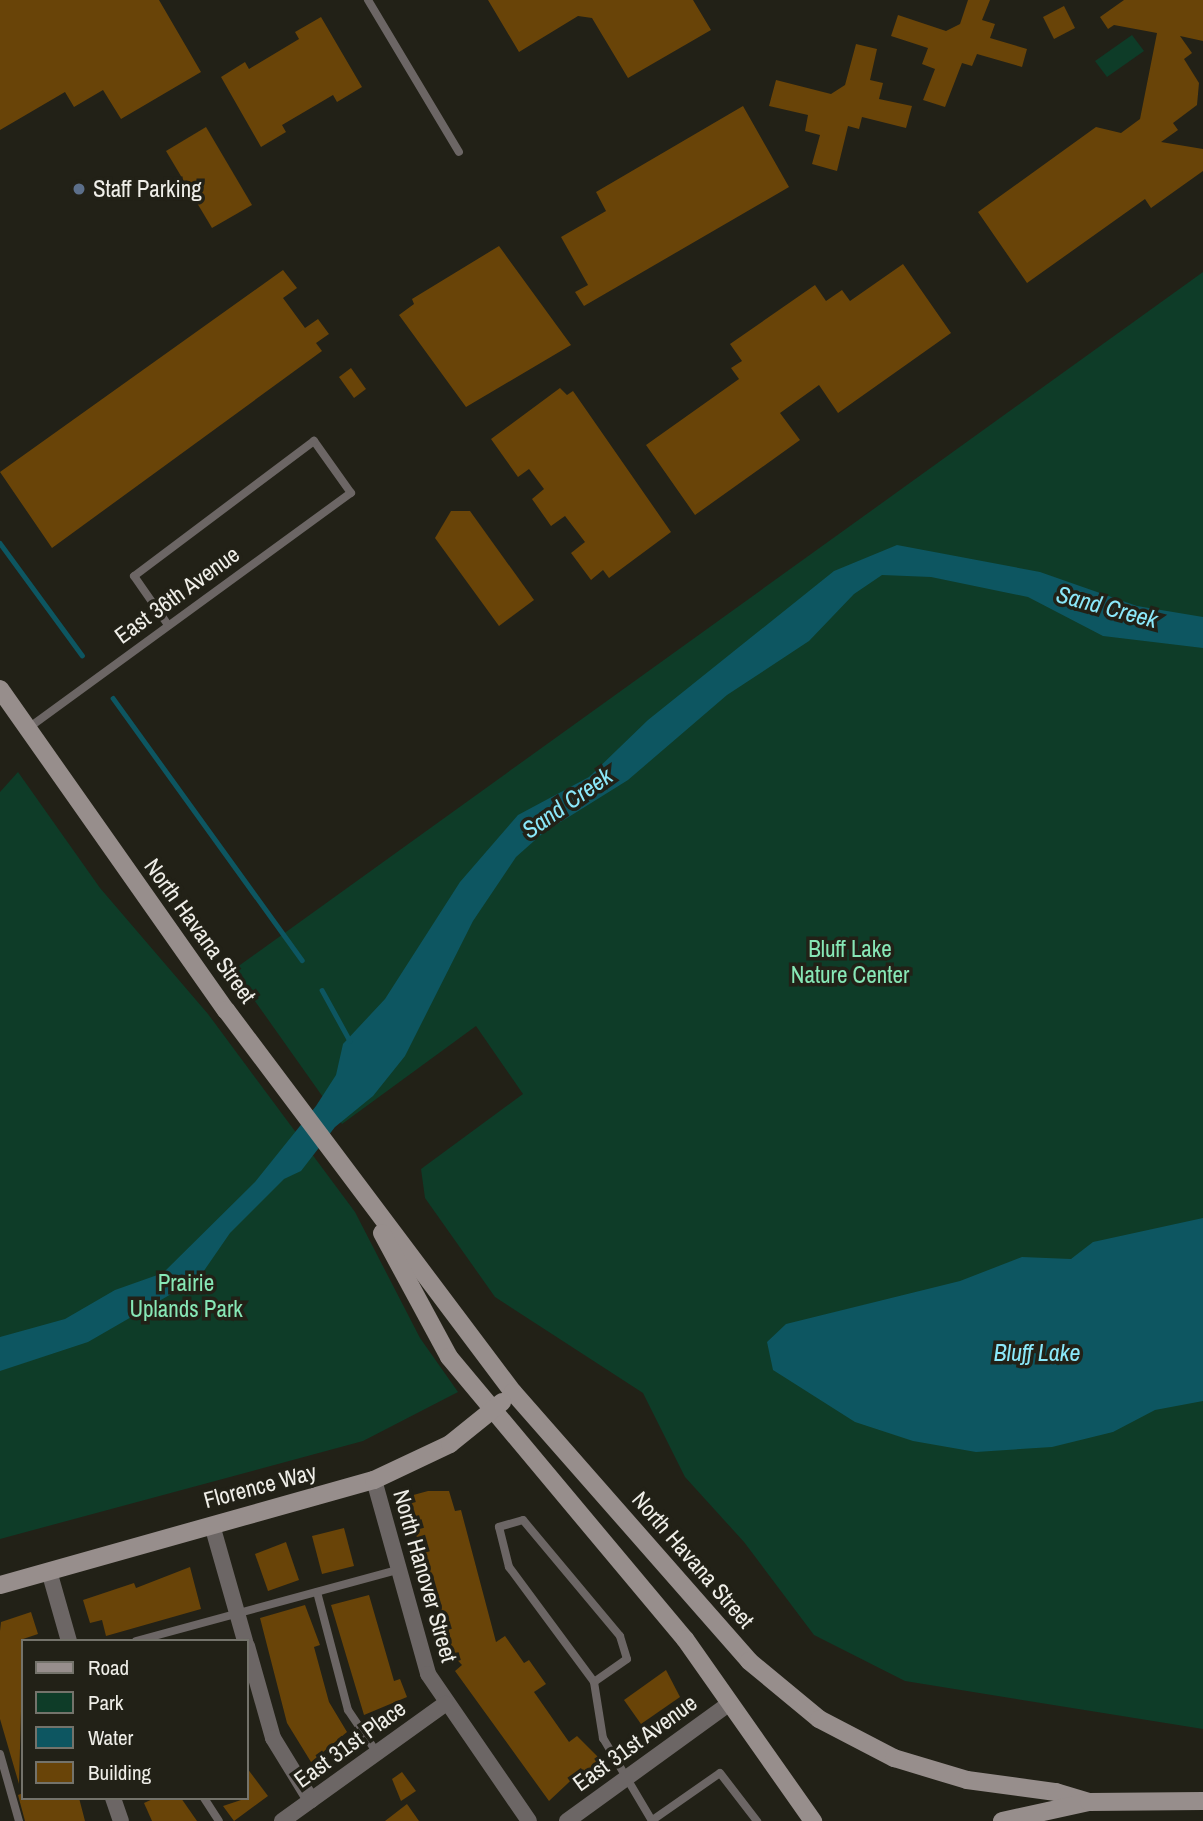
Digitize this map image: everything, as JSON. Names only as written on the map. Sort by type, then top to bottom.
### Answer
[{"type":"main road","name":"North Havana Street","points":[[0,689],[226,1010],[364,1198],[513,1392],[731,1642],[803,1707],[856,1741],[922,1768],[1089,1802]]},
{"type":"main road","name":"North Havana Street","points":[[364,1198],[439,1341],[493,1410],[633,1572],[813,1821]]},
{"type":"main road","name":"Florence Way","points":[[0,1585],[374,1480],[434,1453],[513,1392]]},
{"type":"main road","points":[[1002,1821],[1089,1802],[1203,1801]]},
{"type":"street","name":"North Hanover Street","points":[[374,1480],[421,1656],[445,1704],[529,1821]]},
{"type":"street","points":[[212,1525],[244,1639]]},
{"type":"street","points":[[49,1571],[68,1639]]},
{"type":"street","points":[[248,1650],[272,1738],[311,1800]]},
{"type":"street","name":"East 31st Avenue","points":[[567,1821],[730,1703]]},
{"type":"street","name":"East 31st Place","points":[[282,1821],[445,1704]]},
{"type":"street","points":[[114,1800],[121,1821]]},
{"type":"lane","points":[[368,0],[459,152]]},
{"type":"lane","name":"East 36th Avenue","points":[[27,729],[351,493],[314,441],[134,576],[168,625]]},
{"type":"lane","points":[[594,1682],[627,1659],[620,1636],[523,1520],[499,1527],[509,1567],[594,1682],[603,1738],[653,1820],[720,1773],[757,1821]]},
{"type":"lane","points":[[153,1639],[237,1613],[398,1570]]},
{"type":"lane","points":[[317,1592],[348,1710],[377,1753]]},
{"type":"lane","points":[[0,1754],[19,1821]]},
{"type":"lane","points":[[205,1800],[219,1821]]},
{"type":"green space","points":[[1132,35],[1144,51],[1107,77],[1095,61]]},
{"type":"green space","name":"Bluff Lake Nature Center","points":[[1203,272],[1203,1729],[905,1681],[814,1635],[744,1542],[685,1477],[643,1393],[495,1297],[425,1198],[421,1169],[523,1094],[476,1026],[342,1124],[233,970]]},
{"type":"green space","name":"Prairie Uplands Park","points":[[18,772],[100,888],[208,1014],[355,1212],[420,1338],[458,1392],[363,1441],[0,1539],[0,792]]},
{"type":"water","name":"Sand Creek","points":[[897,545],[1040,572],[1137,606],[1203,617],[1203,648],[1103,636],[1028,597],[931,577],[882,575],[854,594],[809,641],[727,695],[628,780],[543,833],[516,857],[473,921],[405,1056],[373,1096],[335,1127],[301,1171],[284,1179],[230,1233],[199,1278],[88,1342],[0,1371],[0,1337],[65,1319],[115,1290],[163,1273],[255,1182],[316,1106],[336,1075],[343,1044],[385,999],[460,882],[518,815],[589,777],[648,720],[834,571]]},
{"type":"water","name":"Bluff Lake","points":[[1203,1218],[1203,1401],[1155,1410],[1113,1432],[1052,1447],[976,1452],[913,1441],[855,1422],[773,1370],[767,1342],[786,1324],[960,1281],[1022,1257],[1071,1259],[1093,1242]]},
{"type":"building","points":[[0,0],[159,0],[201,72],[121,119],[103,90],[74,107],[65,92],[0,130]]},
{"type":"building","points":[[488,0],[693,0],[711,30],[628,78],[592,18],[578,16],[519,52]]},
{"type":"building","points":[[968,0],[990,0],[982,20],[995,24],[990,38],[1027,49],[1022,67],[977,54],[972,66],[962,63],[945,107],[923,100],[935,69],[922,64],[928,48],[891,36],[898,15],[946,31],[960,24]]},
{"type":"building","points":[[1124,0],[1203,0],[1203,41],[1180,36],[1192,53],[1184,59],[1199,83],[1197,105],[1173,123],[1178,130],[1161,142],[1203,149],[1203,171],[1151,208],[1145,199],[1027,283],[978,212],[1096,127],[1121,133],[1140,119],[1157,33],[1114,25],[1108,29],[1100,17]]},
{"type":"building","points":[[1064,6],[1075,28],[1054,39],[1043,17]]},
{"type":"building","points":[[321,17],[362,87],[337,102],[333,95],[282,125],[286,132],[261,147],[221,77],[245,62],[249,69],[299,39],[295,32]]},
{"type":"building","points":[[856,44],[877,49],[870,80],[883,83],[879,99],[912,106],[906,128],[862,117],[859,129],[848,126],[837,171],[812,164],[820,135],[805,131],[808,115],[769,106],[776,80],[831,94],[845,85]]},
{"type":"building","points":[[743,106],[789,187],[584,306],[575,292],[588,285],[561,237],[606,211],[596,192]]},
{"type":"building","points":[[206,127],[252,205],[212,228],[166,151]]},
{"type":"building","points":[[499,246],[571,345],[466,407],[399,315],[414,304],[412,299]]},
{"type":"building","points":[[903,264],[951,333],[838,413],[819,385],[780,413],[800,440],[695,515],[646,445],[739,379],[731,368],[742,361],[730,344],[815,285],[826,301],[842,290],[850,301]]},
{"type":"building","points":[[283,270],[297,288],[283,298],[305,328],[318,319],[329,334],[316,343],[322,351],[52,548],[0,472]]},
{"type":"building","points":[[351,368],[366,389],[354,398],[339,377]]},
{"type":"building","points":[[560,388],[567,395],[573,391],[671,532],[609,578],[603,570],[591,580],[571,553],[585,542],[565,516],[551,526],[532,499],[544,489],[529,469],[518,477],[491,439]]},
{"type":"building","points":[[451,511],[470,511],[534,600],[499,626],[435,538]]},
{"type":"building","points":[[428,1491],[449,1491],[455,1511],[461,1510],[496,1642],[505,1636],[524,1663],[529,1660],[546,1684],[534,1692],[569,1742],[577,1736],[603,1762],[586,1774],[583,1769],[549,1801],[455,1671],[462,1665],[447,1649],[406,1497]]},
{"type":"building","points":[[344,1528],[354,1566],[322,1574],[312,1536]]},
{"type":"building","points":[[286,1542],[299,1580],[268,1591],[255,1554]]},
{"type":"building","points":[[190,1567],[201,1609],[106,1636],[102,1620],[90,1623],[83,1600],[134,1583],[136,1588]]},
{"type":"building","points":[[369,1595],[394,1681],[400,1679],[407,1697],[364,1715],[331,1605]]},
{"type":"building","points":[[305,1605],[320,1645],[314,1647],[329,1702],[347,1732],[311,1762],[287,1723],[260,1618]]},
{"type":"building","points":[[31,1612],[38,1634],[21,1639],[19,1784],[0,1719],[1,1622]]},
{"type":"building","points":[[666,1670],[680,1697],[641,1724],[624,1700]]},
{"type":"building","points":[[248,1769],[268,1796],[234,1821],[223,1806],[248,1800]]},
{"type":"building","points":[[402,1772],[416,1791],[401,1801],[392,1779]]},
{"type":"building","points":[[21,1794],[21,1800],[80,1800],[85,1821],[25,1821],[18,1795]]},
{"type":"building","points":[[151,1800],[182,1800],[197,1821],[152,1821],[144,1803]]},
{"type":"building","points":[[407,1804],[419,1821],[385,1821]]},
{"type":"waterway","points":[[0,543],[82,655]]},
{"type":"waterway","points":[[113,698],[302,960]]},
{"type":"waterway","points":[[322,990],[350,1041]]},
{"type":"place","name":"Staff Parking","points":[[79,189]]}]
